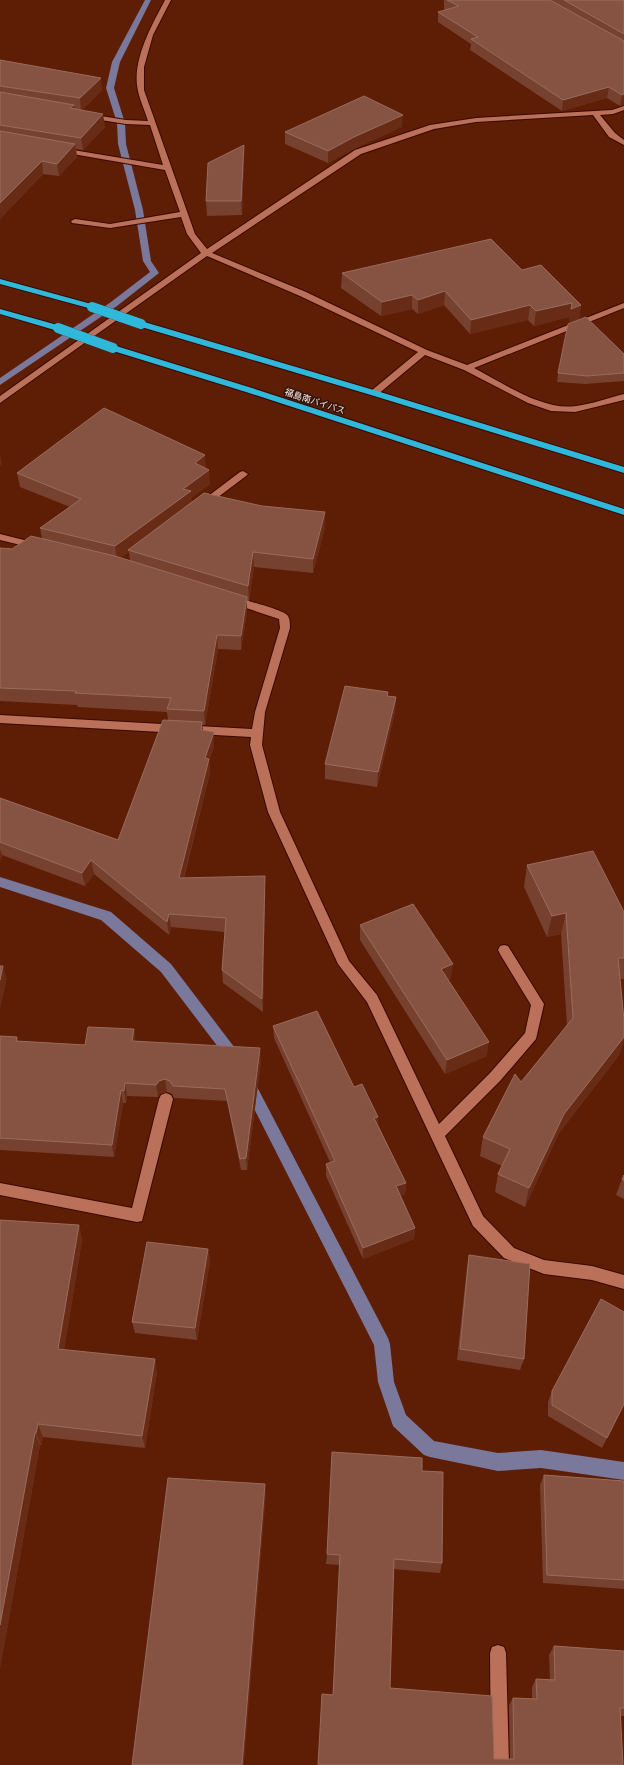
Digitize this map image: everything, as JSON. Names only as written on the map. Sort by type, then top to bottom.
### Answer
[{"type":"highway","points":[[0,281],[92,307],[141,324],[374,393],[624,470]]},
{"type":"highway","name":"福島南バイパス","points":[[0,311],[58,328],[114,348],[249,390],[624,512]]},
{"type":"street","points":[[168,0],[150,35],[142,67],[141,90],[165,155],[168,168],[191,234],[206,253],[303,294],[424,352],[467,368],[530,401],[551,408],[575,409],[624,397]]},
{"type":"street","points":[[0,400],[206,253],[358,152],[440,126],[476,120],[520,116],[613,112],[624,108]]},
{"type":"street","points":[[595,113],[612,135],[624,143]]},
{"type":"street","points":[[79,114],[126,122],[152,123]]},
{"type":"street","points":[[54,149],[168,168]]},
{"type":"street","points":[[75,220],[110,226],[184,214]]},
{"type":"street","points":[[467,368],[624,305]]},
{"type":"street","points":[[374,393],[424,352]]},
{"type":"street","points":[[193,511],[243,474]]},
{"type":"street","points":[[0,537],[44,548]]},
{"type":"street","points":[[223,597],[284,617],[285,628],[260,712],[256,745],[274,812],[344,964],[372,999],[478,1221],[509,1253],[544,1267],[592,1273],[624,1282]]},
{"type":"street","points":[[0,719],[257,733]]},
{"type":"street","points":[[438,1135],[495,1077],[531,1035],[538,1004],[504,950]]},
{"type":"street","points":[[0,1189],[137,1216],[166,1099]]},
{"type":"street","points":[[498,1653],[500,1765]]},
{"type":"building","points":[[447,0],[550,0],[624,41],[624,94],[622,95],[609,87],[563,100],[471,39],[478,37],[438,12],[459,6]]},
{"type":"building","points":[[564,0],[624,0],[624,34]]},
{"type":"building","points":[[0,60],[101,78],[80,98],[0,86]]},
{"type":"building","points":[[0,92],[74,105],[70,108],[103,114],[81,138],[0,125]]},
{"type":"building","points":[[364,96],[403,115],[354,137],[328,151],[285,132]]},
{"type":"building","points":[[0,131],[75,144],[57,164],[42,161],[0,203]]},
{"type":"building","points":[[244,145],[241,201],[206,201],[208,163]]},
{"type":"building","points":[[491,239],[522,270],[541,265],[581,305],[571,309],[572,303],[536,311],[530,305],[471,320],[445,291],[418,300],[412,295],[382,302],[342,273]]},
{"type":"building","points":[[586,317],[624,354],[624,373],[587,376],[558,373],[568,324]]},
{"type":"building","points":[[104,408],[205,455],[195,463],[209,470],[183,489],[191,491],[115,546],[40,528],[81,499],[17,473]]},
{"type":"building","points":[[204,493],[262,506],[325,512],[313,559],[253,552],[248,586],[128,550]]},
{"type":"building","points":[[31,536],[115,556],[247,597],[241,636],[217,635],[204,711],[167,709],[171,698],[75,693],[76,691],[0,688],[0,548],[12,549]]},
{"type":"building","points":[[345,686],[388,692],[387,696],[396,697],[378,772],[325,764]]},
{"type":"building","points":[[163,720],[202,722],[201,730],[214,732],[205,758],[209,759],[179,878],[265,876],[262,999],[222,970],[226,918],[169,914],[167,922],[91,860],[82,873],[0,842],[0,798],[118,840]]},
{"type":"building","points":[[593,851],[624,912],[624,958],[618,958],[624,1020],[624,1037],[564,1114],[529,1188],[498,1174],[510,1149],[483,1137],[515,1074],[521,1082],[573,1018],[566,913],[552,916],[527,865]]},
{"type":"building","points":[[413,904],[453,964],[441,969],[489,1042],[447,1060],[360,925]]},
{"type":"building","points":[[0,966],[3,966],[0,980]]},
{"type":"building","points":[[317,1011],[354,1087],[362,1084],[378,1117],[374,1118],[406,1183],[396,1186],[415,1228],[363,1248],[326,1164],[335,1161],[273,1026]]},
{"type":"building","points":[[88,1027],[134,1029],[132,1041],[260,1048],[246,1158],[240,1159],[225,1089],[173,1086],[170,1081],[165,1079],[159,1081],[156,1085],[125,1083],[124,1091],[121,1090],[112,1145],[0,1138],[0,1036],[17,1037],[16,1041],[85,1045]]},
{"type":"building","points":[[0,1220],[79,1225],[58,1349],[155,1359],[142,1436],[38,1424],[35,1433],[0,1625]]},
{"type":"building","points":[[147,1242],[208,1249],[195,1328],[132,1322]]},
{"type":"building","points":[[469,1255],[530,1264],[524,1359],[460,1349]]},
{"type":"building","points":[[601,1299],[624,1312],[624,1404],[607,1438],[552,1405],[552,1391]]},
{"type":"building","points":[[332,1452],[422,1458],[422,1471],[443,1472],[442,1563],[394,1559],[390,1688],[492,1696],[494,1759],[514,1759],[513,1698],[537,1699],[536,1679],[555,1680],[554,1646],[624,1651],[624,1708],[620,1708],[623,1765],[318,1765],[322,1694],[333,1695],[340,1555],[327,1554]]},
{"type":"building","points":[[544,1475],[624,1481],[624,1580],[547,1575]]},
{"type":"building","points":[[168,1478],[265,1484],[242,1765],[132,1765]]},
{"type":"waterway","points":[[0,382],[114,304],[155,273],[147,261],[139,210],[122,144],[121,123],[110,88],[116,62],[148,0]]},
{"type":"waterway","points":[[0,882],[106,916],[166,968],[236,1060]]},
{"type":"waterway","points":[[248,1083],[382,1344],[386,1382],[399,1420],[430,1449],[498,1462],[541,1459],[624,1471]]}]
